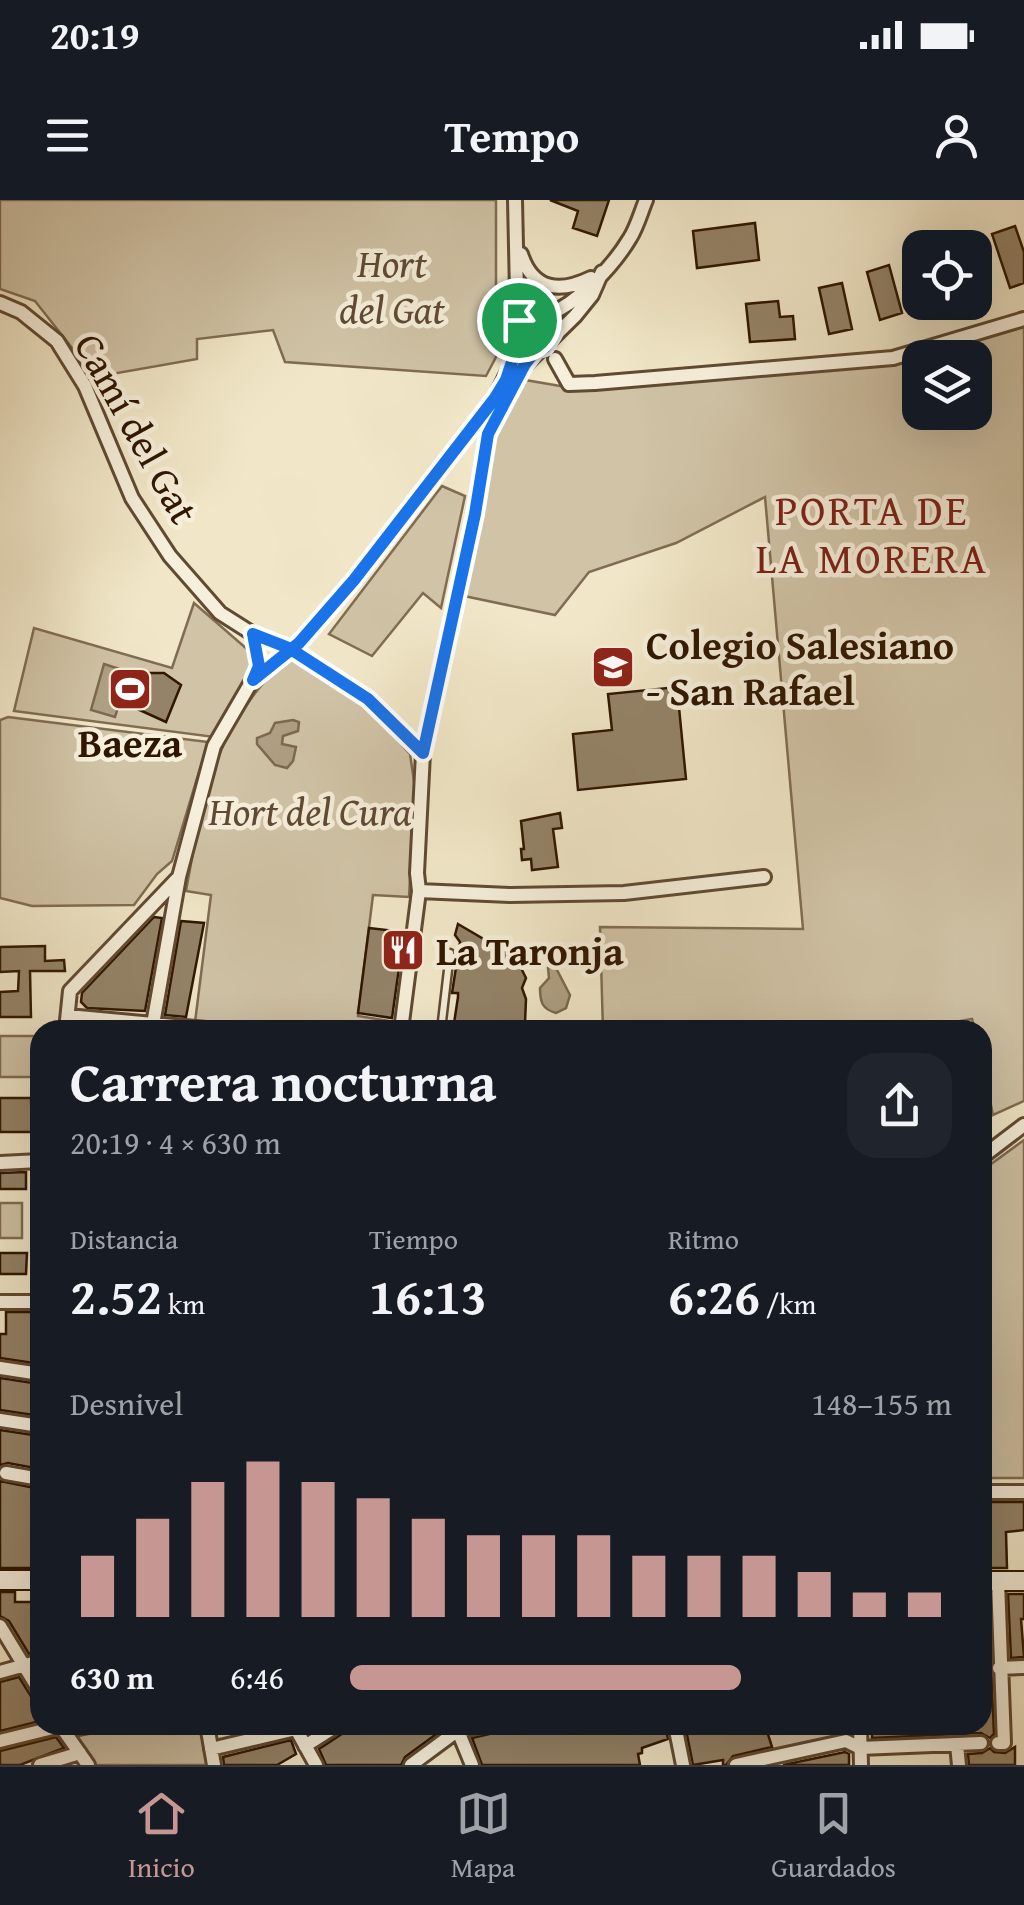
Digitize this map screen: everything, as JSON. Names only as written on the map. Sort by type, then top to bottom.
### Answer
[{"type":"street","points":[[515,200],[517,293],[553,327],[551,340]]},
{"type":"street","points":[[253,680],[299,643],[354,580],[495,398],[506,380],[519,320],[528,313],[542,314],[581,294],[630,238],[646,200]]},
{"type":"street","points":[[517,241],[526,268],[550,288],[569,288],[602,272]]},
{"type":"street","points":[[403,1020],[420,891],[417,873],[423,753],[475,514],[488,434],[525,364],[592,295],[602,272]]},
{"type":"street","name":"Camí del Gat","points":[[0,304],[20,312],[57,341],[86,386],[132,498],[170,556],[220,613],[253,634],[289,648],[368,699],[423,753]]},
{"type":"street","points":[[555,359],[570,384],[594,383],[893,358],[1024,320]]},
{"type":"street","points":[[516,336],[520,344],[536,350]]},
{"type":"street","points":[[154,1020],[179,877],[214,746],[259,666],[253,634]]},
{"type":"street","points":[[67,1020],[70,992],[179,877]]},
{"type":"street","points":[[420,891],[510,895],[624,893],[764,877]]},
{"type":"street","points":[[992,1150],[1024,1126]]},
{"type":"street","points":[[0,1162],[30,1162]]},
{"type":"street","points":[[22,1301],[30,1294]]},
{"type":"street","points":[[0,1302],[30,1301]]},
{"type":"street","points":[[0,1368],[30,1372]]},
{"type":"street","points":[[0,1420],[30,1424]]},
{"type":"street","points":[[6,1473],[30,1477]]},
{"type":"street","points":[[992,1492],[1024,1492]]},
{"type":"street","points":[[0,1580],[30,1580]]},
{"type":"street","points":[[992,1581],[1024,1581]]},
{"type":"street","points":[[992,1600],[1004,1742],[998,1743]]},
{"type":"street","points":[[0,1626],[30,1676]]},
{"type":"street","points":[[0,1672],[30,1664]]},
{"type":"street","points":[[999,1668],[1024,1666]]},
{"type":"street","points":[[0,1741],[30,1734]]},
{"type":"street","points":[[40,1765],[84,1759],[67,1735]]},
{"type":"street","points":[[209,1735],[214,1765]]},
{"type":"street","points":[[211,1749],[270,1735]]},
{"type":"street","points":[[299,1735],[316,1765]]},
{"type":"street","points":[[305,1746],[322,1735]]},
{"type":"street","points":[[411,1765],[447,1735]]},
{"type":"street","points":[[459,1735],[472,1765]]},
{"type":"street","points":[[677,1735],[683,1765]]},
{"type":"street","points":[[860,1735],[861,1765]]},
{"type":"street","points":[[736,1765],[846,1742],[860,1748],[981,1743]]},
{"type":"street","points":[[957,1745],[959,1765]]},
{"type":"lane","points":[[442,1020],[450,953]]},
{"type":"green space","name":"Hort del Gat","points":[[0,200],[496,200],[496,357],[486,376],[285,362],[273,330],[197,339],[197,359],[95,377],[35,301],[0,289]]},
{"type":"green space","points":[[1024,322],[1024,1101],[993,1115],[992,1020],[603,1020],[600,927],[803,929],[765,497],[676,543],[589,572],[555,615],[464,596],[481,456],[525,380],[566,387],[902,360],[902,430],[992,430],[992,340],[966,340]]},
{"type":"green space","points":[[442,486],[465,496],[441,608],[423,593],[372,656],[329,634]]},
{"type":"green space","name":"Baeza","points":[[194,603],[247,649],[255,664],[214,737],[14,711],[34,628],[172,668]]},
{"type":"green space","name":"Hort del Cura","points":[[289,657],[319,672],[372,712],[410,754],[415,788],[409,897],[373,895],[358,1016],[383,1020],[195,1020],[211,895],[186,891],[199,824],[228,735],[264,682]]},
{"type":"green space","points":[[8,717],[208,742],[172,861],[134,905],[32,906],[0,898],[0,720]]},
{"type":"green space","points":[[0,1036],[30,1036],[30,1077],[0,1077]]},
{"type":"green space","points":[[1024,1140],[1024,1478],[992,1478],[992,1163]]},
{"type":"green space","points":[[0,1203],[22,1203],[22,1238],[0,1238]]},
{"type":"green space","points":[[73,1735],[206,1735],[212,1765],[94,1765]]},
{"type":"green space","points":[[768,1735],[841,1735],[773,1751]]},
{"type":"shaded area","points":[[104,664],[129,672],[115,717],[91,710]]},
{"type":"shaded area","points":[[299,722],[298,731],[283,736],[282,744],[296,747],[293,761],[287,768],[275,765],[257,744],[257,738],[270,733],[275,723]]},
{"type":"shaded area","points":[[555,966],[570,995],[566,1008],[556,1013],[543,1004],[540,988],[549,978],[548,968]]},
{"type":"building","points":[[550,200],[609,200],[597,236],[573,228],[578,211]]},
{"type":"building","points":[[755,223],[759,260],[697,268],[693,231]]},
{"type":"building","points":[[1015,226],[1024,252],[1024,283],[1010,288],[992,234]]},
{"type":"building","points":[[889,265],[902,313],[880,320],[867,272]]},
{"type":"building","points":[[842,283],[852,329],[829,334],[819,288]]},
{"type":"building","points":[[778,301],[780,317],[793,316],[795,339],[750,342],[746,304]]},
{"type":"building","points":[[164,673],[181,685],[166,722],[133,707],[129,698],[132,690],[127,688],[139,674]]},
{"type":"building","points":[[677,687],[686,779],[578,790],[573,734],[612,730],[608,694]]},
{"type":"building","points":[[560,813],[562,828],[553,829],[558,867],[532,870],[531,859],[522,860],[521,821]]},
{"type":"building","points":[[154,917],[162,918],[145,1011],[87,1008],[81,1002],[82,993]]},
{"type":"building","points":[[181,921],[204,923],[186,1017],[165,1015]]},
{"type":"building","points":[[458,924],[516,958],[526,978],[522,988],[525,1020],[455,1020],[458,993],[452,993],[460,942],[455,935]]},
{"type":"building","points":[[369,928],[404,932],[392,1018],[358,1013]]},
{"type":"building","points":[[45,946],[45,961],[64,960],[65,971],[30,971],[31,1017],[0,1017],[0,992],[18,991],[19,971],[0,972],[0,947]]},
{"type":"building","points":[[0,1098],[30,1098],[30,1132],[0,1132]]},
{"type":"building","points":[[26,1172],[26,1189],[0,1189],[0,1173]]},
{"type":"building","points":[[0,1253],[27,1253],[26,1274],[0,1274]]},
{"type":"building","points":[[6,1312],[30,1312],[30,1362],[0,1358],[0,1334],[6,1334]]},
{"type":"building","points":[[0,1378],[30,1382],[30,1414],[0,1410]]},
{"type":"building","points":[[0,1430],[30,1434],[30,1467],[0,1465]]},
{"type":"building","points":[[0,1481],[30,1487],[30,1568],[0,1568]]},
{"type":"building","points":[[992,1502],[1024,1502],[1024,1530],[1006,1532],[1007,1568],[992,1568]]},
{"type":"building","points":[[0,1592],[15,1592],[15,1602],[30,1602],[30,1654],[9,1621],[0,1616]]},
{"type":"building","points":[[1008,1594],[1024,1594],[1024,1657],[1011,1658]]},
{"type":"building","points":[[19,1677],[30,1695],[30,1724],[0,1731],[0,1682]]},
{"type":"building","points":[[340,1735],[435,1735],[405,1757],[401,1765],[326,1765],[319,1749]]},
{"type":"building","points":[[667,1735],[668,1739],[642,1748],[638,1754],[640,1765],[482,1765],[472,1738]]},
{"type":"building","points":[[687,1735],[768,1735],[772,1747],[733,1756],[726,1765],[723,1760],[693,1765]]},
{"type":"building","points":[[872,1735],[937,1735],[872,1738]]},
{"type":"building","points":[[56,1737],[64,1748],[20,1765],[0,1765],[0,1751]]},
{"type":"building","points":[[291,1740],[296,1754],[277,1765],[224,1765],[223,1757]]},
{"type":"building","points":[[1015,1747],[1015,1765],[969,1765],[968,1754],[990,1748],[1005,1753]]},
{"type":"building","points":[[849,1754],[849,1765],[783,1765]]},
{"type":"place","name":"Colegio Salesiano - San Rafael","points":[[613,667]]},
{"type":"place","name":"Baeza","points":[[130,689]]},
{"type":"place","name":"La Taronja","points":[[403,950]]},
{"type":"district","name":"PORTA DE LA MORERA","points":[[872,533]]},
{"type":"route","points":[[519,320],[513,359],[495,398],[354,580],[299,643],[289,648],[253,680],[259,666],[253,634],[289,648],[368,699],[423,753],[475,514],[488,434],[525,364],[536,350],[545,347],[553,334],[550,321],[539,313],[528,313],[519,320]]}]
